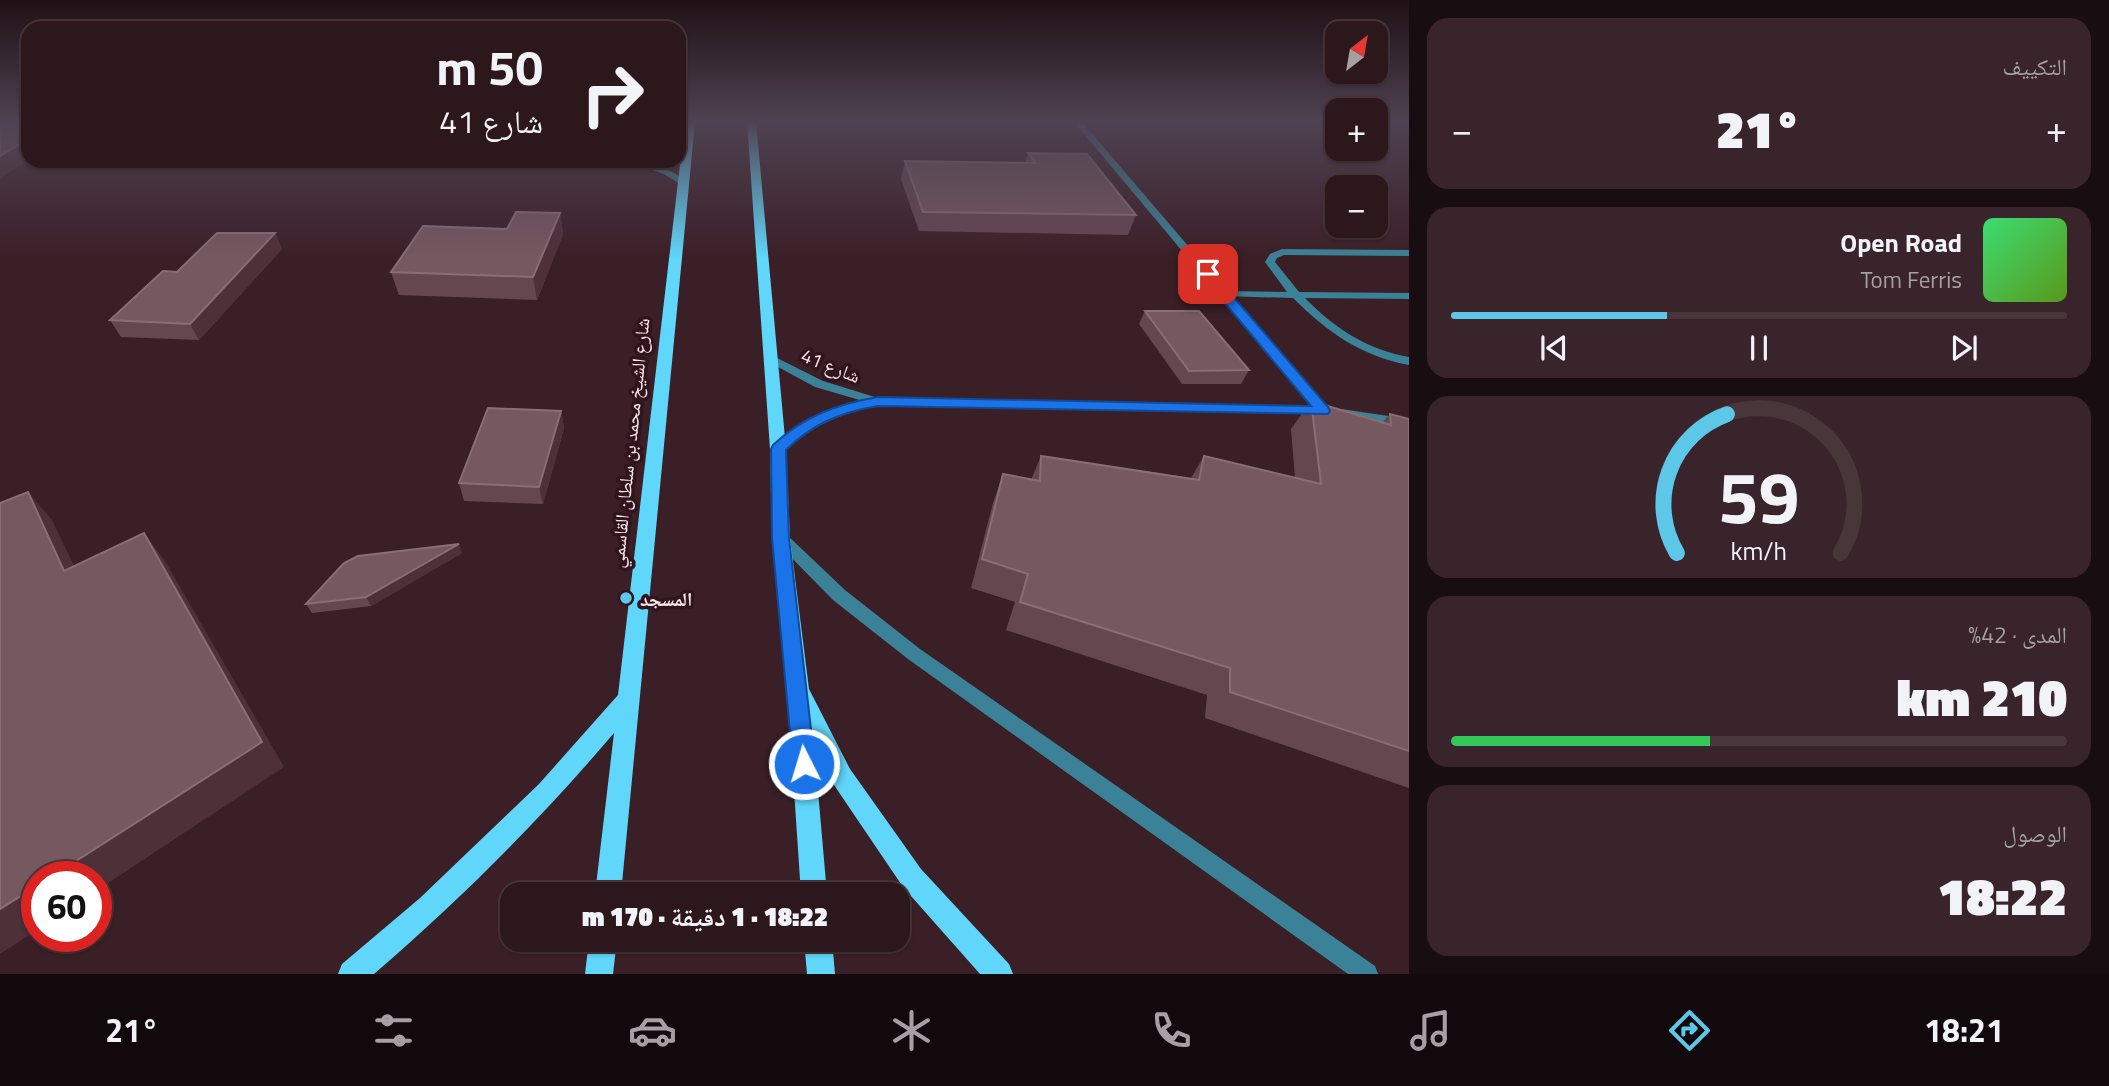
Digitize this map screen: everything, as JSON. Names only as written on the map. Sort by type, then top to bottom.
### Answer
[{"type":"main road","points":[[758,167],[778,449],[781,538],[797,686],[813,882]]},
{"type":"main road","name":"شارع الشيخ محمد بن سلطان القاسمي","points":[[609,882],[684,168]]},
{"type":"main road","points":[[797,686],[842,777],[912,878],[999,974]]},
{"type":"main road","points":[[352,974],[430,908],[548,792],[628,700]]},
{"type":"main road","points":[[599,974],[602,952]]},
{"type":"main road","points":[[819,952],[821,974]]},
{"type":"street","points":[[1117,167],[1323,411]]},
{"type":"street","points":[[654,168],[667,172],[683,182]]},
{"type":"street","points":[[1409,253],[1298,252],[1273,256],[1270,262],[1273,270],[1296,294],[1349,342],[1370,352],[1409,361]]},
{"type":"street","points":[[1224,293],[1409,296]]},
{"type":"street","name":"شارع 41","points":[[771,359],[819,384],[878,401]]},
{"type":"street","name":"شارع 41","points":[[778,449],[796,431],[821,417],[848,407],[878,401],[1323,411],[1409,423]]},
{"type":"street","points":[[781,538],[839,595],[914,654],[1367,974]]},
{"type":"building","points":[[907,167],[1098,167],[1136,215],[923,212]]},
{"type":"building","points":[[516,212],[560,213],[533,277],[391,272],[423,226],[507,229]]},
{"type":"building","points":[[217,233],[275,233],[190,324],[110,320],[163,271],[177,272]]},
{"type":"building","points":[[1145,311],[1199,311],[1249,370],[1189,371]]},
{"type":"building","points":[[1311,401],[1391,425],[1390,414],[1409,419],[1409,751],[1230,692],[1230,668],[1020,602],[1028,574],[982,559],[1003,474],[1040,481],[1041,456],[1199,480],[1204,456],[1321,484]]},
{"type":"building","points":[[488,408],[561,411],[539,487],[459,483]]},
{"type":"building","points":[[28,492],[64,571],[144,533],[262,742],[76,861],[21,861],[21,896],[0,909],[0,503]]},
{"type":"building","points":[[459,544],[366,597],[306,604],[344,563],[358,556]]},
{"type":"place","name":"المسجد","points":[[626,598]]},
{"type":"route","points":[[804,764],[781,538],[778,449],[796,431],[821,417],[848,407],[878,401],[1323,411],[1208,274]]}]
